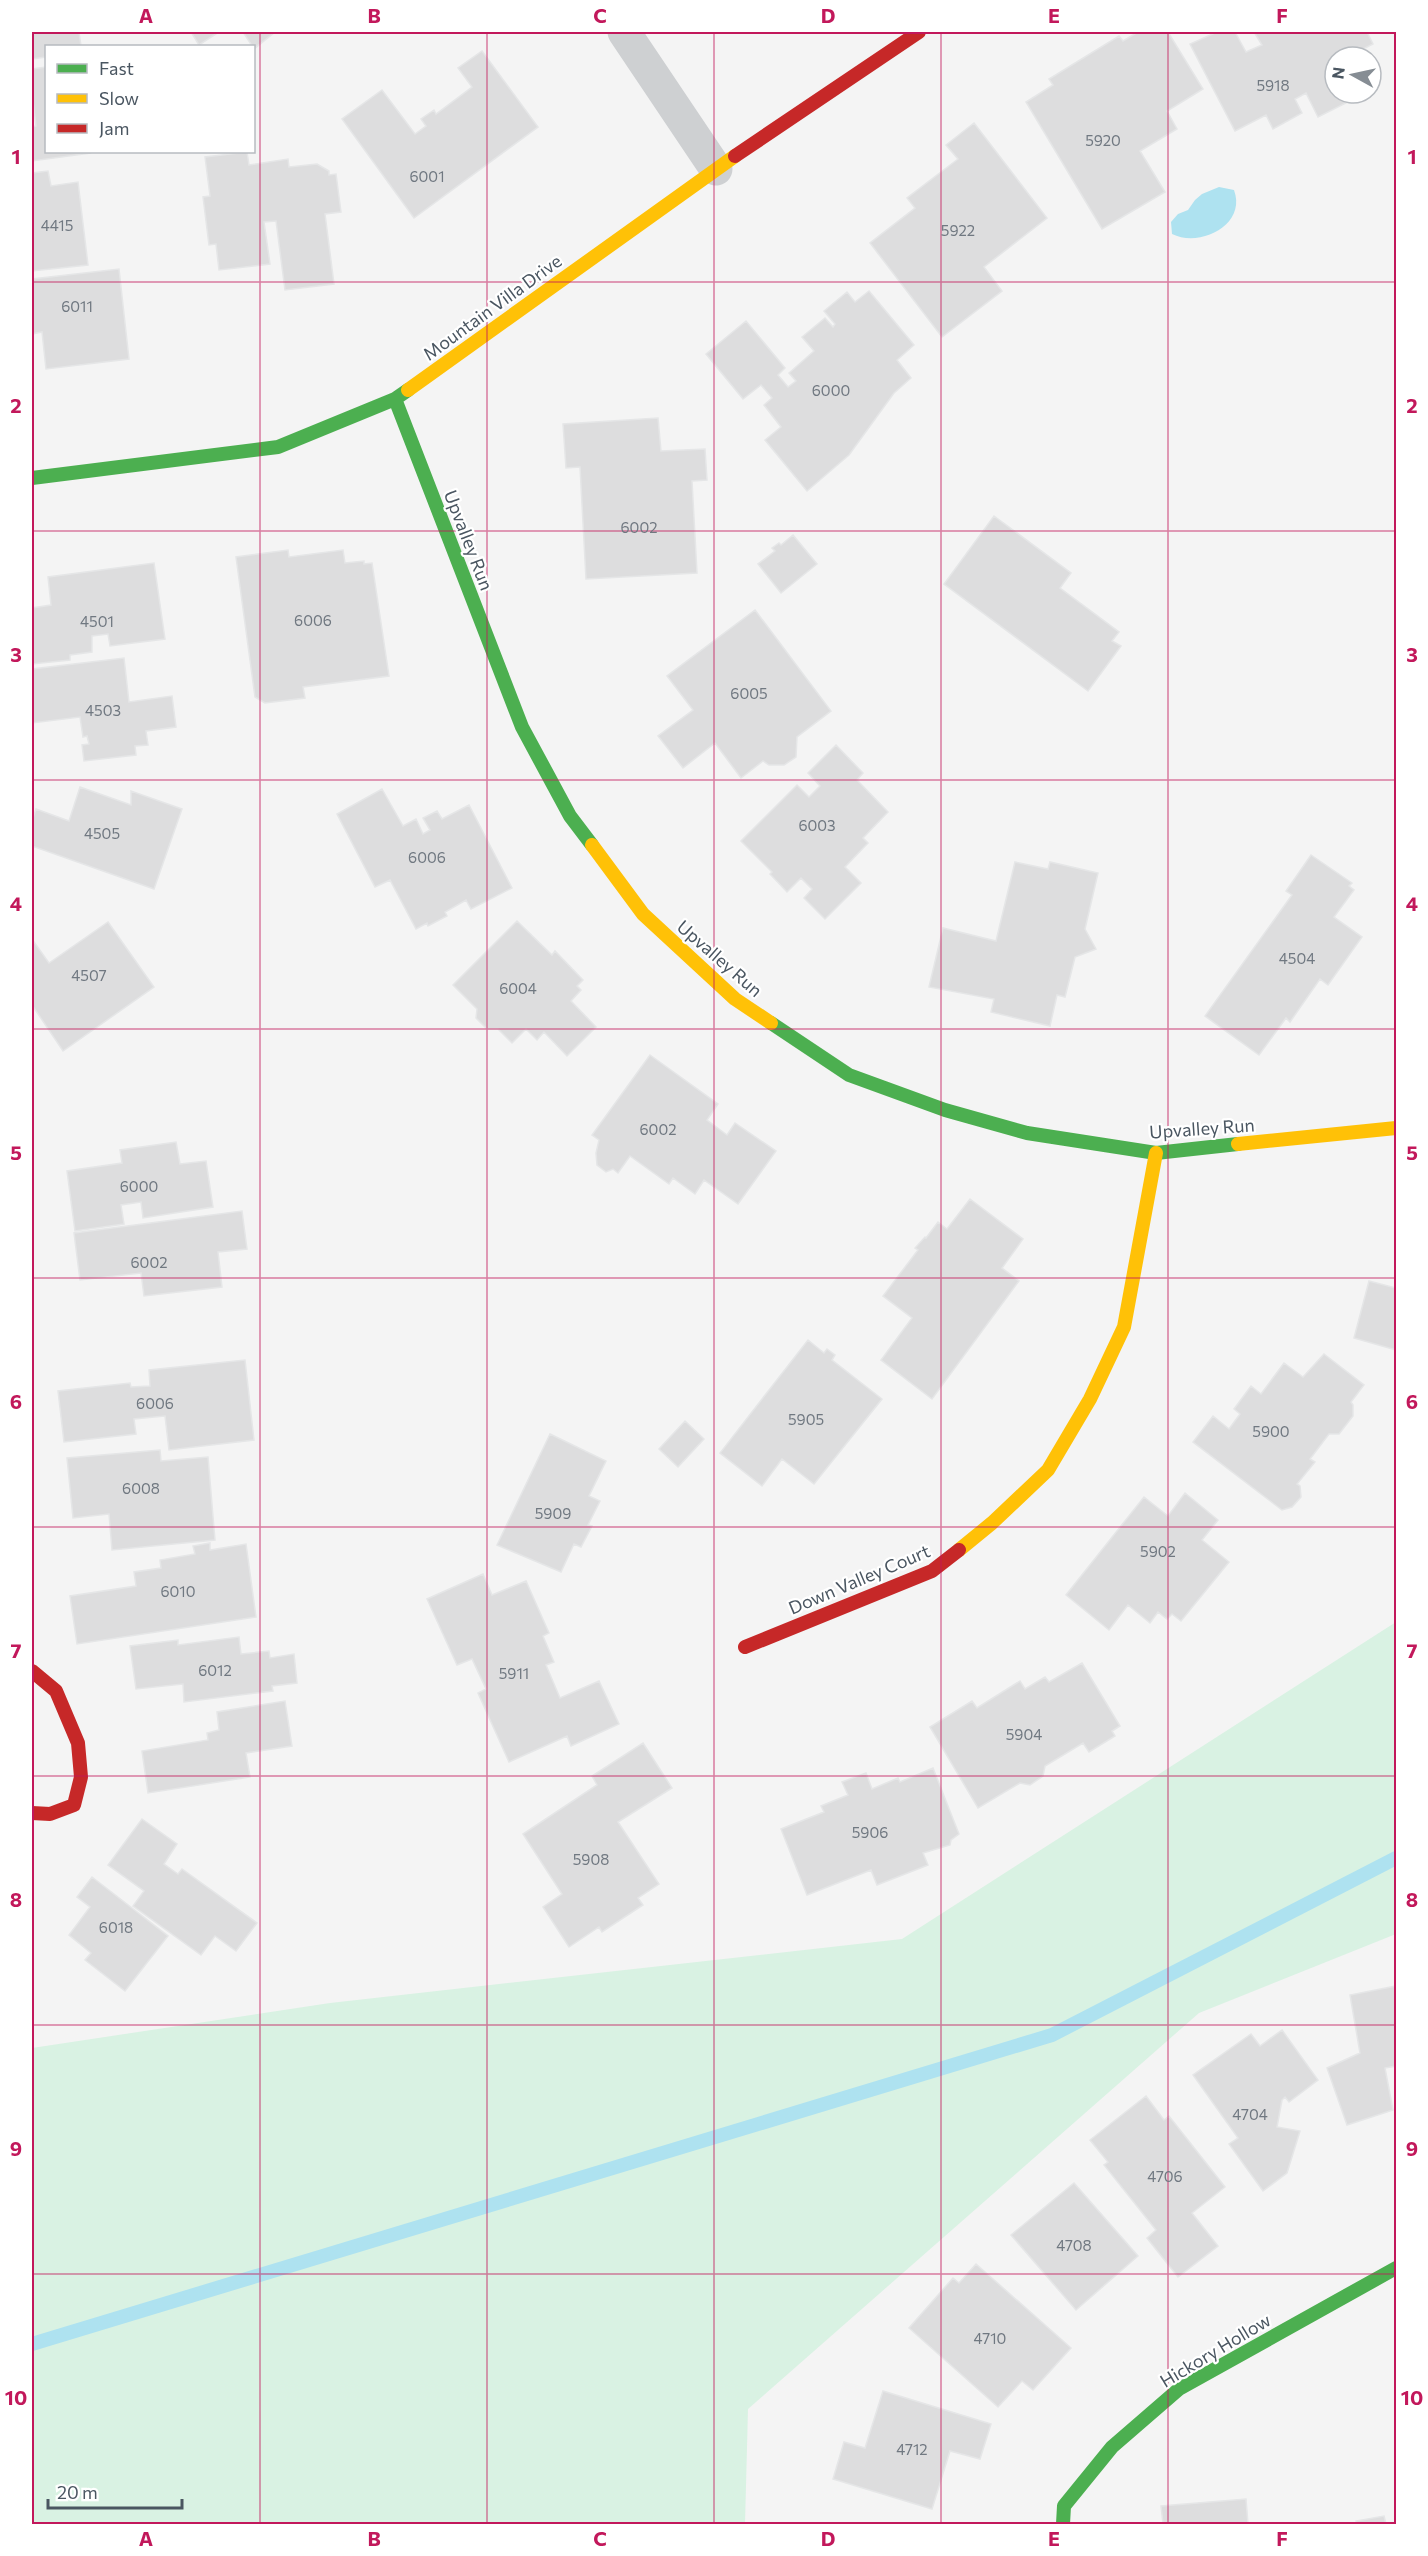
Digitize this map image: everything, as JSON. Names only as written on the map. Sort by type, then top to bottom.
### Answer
[{"type":"street","points":[[624,32],[716,169]]},
{"type":"street","name":"Mountain Villa Drive","points":[[32,478],[278,447],[395,399],[716,169],[919,32]]},
{"type":"street","name":"Upvalley Run","points":[[395,399],[522,727],[570,816],[643,914],[735,999],[849,1075],[945,1110],[1027,1133],[1156,1153],[1396,1128]]},
{"type":"street","name":"Down Valley Court","points":[[745,1647],[932,1571],[992,1523],[1048,1470],[1090,1399],[1124,1327],[1156,1153]]},
{"type":"street","points":[[32,1671],[56,1691],[78,1743],[81,1777],[74,1805],[50,1814],[32,1813]]},
{"type":"street","name":"Hickory Hollow","points":[[1063,2524],[1065,2506],[1112,2447],[1179,2389],[1396,2268]]},
{"type":"green space","points":[[1396,1622],[1396,1934],[1199,2013],[748,2409],[745,2524],[32,2524],[32,2048],[330,2003],[902,1939]]},
{"type":"water","points":[[1219,187],[1234,190],[1236,203],[1234,214],[1227,223],[1218,230],[1195,238],[1183,238],[1172,234],[1171,222],[1178,214],[1188,210],[1202,194]]},
{"type":"building","points":[[32,32],[79,32],[81,45],[45,45],[45,57],[32,59]]},
{"type":"building","points":[[191,32],[219,32],[199,45]]},
{"type":"building","points":[[243,32],[275,32],[255,48],[255,45],[251,45]]},
{"type":"building","points":[[1138,32],[1168,32],[1203,89],[1167,111],[1177,129],[1140,151],[1165,192],[1102,229],[1026,102],[1053,85],[1049,79],[1119,36],[1123,41]]},
{"type":"building","points":[[1217,32],[1235,32],[1246,52],[1262,45],[1254,32],[1367,32],[1373,44],[1323,45],[1323,105],[1342,105],[1318,117],[1306,93],[1295,99],[1302,113],[1273,129],[1266,115],[1235,131],[1190,44]]},
{"type":"building","points":[[482,51],[538,127],[414,218],[342,119],[382,90],[415,134],[426,126],[421,119],[434,110],[436,114],[472,87],[458,68]]},
{"type":"building","points":[[45,67],[45,153],[91,153],[32,161],[32,127],[36,126],[32,69]]},
{"type":"building","points":[[974,123],[1047,218],[984,267],[1002,291],[942,337],[870,243],[915,208],[907,198],[958,159],[946,145]]},
{"type":"building","points":[[247,153],[249,165],[288,159],[289,167],[317,164],[329,171],[329,175],[336,174],[341,212],[325,214],[334,284],[285,290],[276,221],[264,222],[270,264],[219,270],[216,244],[209,245],[203,197],[210,196],[205,157]]},
{"type":"building","points":[[48,171],[51,186],[78,182],[88,265],[32,271],[32,173]]},
{"type":"building","points":[[119,269],[129,359],[46,369],[42,332],[32,334],[32,279]]},
{"type":"building","points":[[869,291],[914,345],[897,360],[911,378],[894,393],[849,455],[807,491],[765,440],[781,427],[764,405],[772,398],[761,385],[743,399],[706,354],[746,321],[785,368],[778,375],[788,387],[796,381],[789,373],[814,351],[802,337],[825,318],[833,327],[835,324],[824,311],[847,292],[855,302]]},
{"type":"building","points":[[658,418],[661,451],[705,449],[707,480],[692,481],[697,573],[586,579],[580,467],[566,468],[563,424]]},
{"type":"building","points":[[994,516],[1071,573],[1060,588],[1119,632],[1112,641],[1121,646],[1088,691],[944,584]]},
{"type":"building","points":[[793,535],[817,564],[781,593],[758,564],[775,551],[772,548],[779,543],[781,545]]},
{"type":"building","points":[[288,550],[289,557],[343,550],[345,563],[364,561],[364,564],[372,563],[389,676],[303,687],[305,698],[265,703],[255,697],[236,557]]},
{"type":"building","points":[[154,563],[165,639],[110,646],[108,634],[92,636],[92,652],[70,655],[70,660],[32,664],[32,608],[51,605],[48,577]]},
{"type":"building","points":[[755,610],[831,711],[797,737],[796,757],[784,765],[769,765],[763,761],[741,778],[715,743],[683,768],[658,736],[693,710],[667,676]]},
{"type":"building","points":[[124,658],[129,702],[172,696],[176,727],[146,731],[148,745],[135,746],[136,755],[84,761],[82,745],[89,744],[87,736],[83,737],[80,717],[32,723],[32,669]]},
{"type":"building","points":[[836,745],[863,773],[857,780],[888,812],[863,838],[868,843],[845,867],[861,883],[825,919],[804,898],[812,889],[801,878],[787,892],[770,874],[772,872],[741,841],[797,785],[809,797],[820,786],[808,773]]},
{"type":"building","points":[[80,787],[131,805],[131,791],[182,809],[154,889],[32,846],[32,821],[36,809],[69,821]]},
{"type":"building","points":[[382,789],[403,826],[416,819],[423,834],[430,830],[423,818],[437,811],[442,819],[469,805],[512,888],[471,909],[466,900],[445,912],[447,916],[428,926],[427,923],[416,929],[390,880],[375,887],[337,814]]},
{"type":"building","points":[[1311,855],[1352,883],[1349,886],[1354,890],[1334,917],[1362,937],[1328,985],[1320,979],[1290,1022],[1286,1018],[1259,1055],[1205,1016],[1292,895],[1286,891]]},
{"type":"building","points":[[1015,862],[1048,869],[1050,862],[1098,873],[1085,929],[1096,949],[1075,957],[1065,997],[1057,995],[1050,1026],[991,1012],[994,999],[929,987],[943,928],[996,941]]},
{"type":"building","points":[[517,921],[552,955],[555,951],[583,980],[577,986],[581,990],[571,1001],[596,1027],[567,1056],[544,1032],[537,1040],[526,1029],[512,1043],[498,1029],[487,1029],[476,1018],[477,1009],[453,985]]},
{"type":"building","points":[[108,922],[154,987],[63,1051],[32,1005],[32,939],[49,963]]},
{"type":"building","points":[[650,1055],[718,1104],[707,1120],[727,1135],[735,1123],[776,1151],[738,1204],[704,1180],[695,1194],[673,1178],[669,1184],[630,1156],[618,1173],[613,1169],[606,1172],[597,1165],[596,1153],[599,1140],[592,1135]]},
{"type":"building","points":[[176,1142],[180,1164],[206,1161],[213,1207],[143,1218],[141,1202],[121,1205],[124,1224],[75,1231],[67,1171],[122,1163],[120,1150]]},
{"type":"building","points":[[970,1199],[1023,1239],[1002,1268],[1019,1281],[932,1399],[881,1360],[912,1318],[883,1296],[918,1250],[915,1248],[938,1222],[947,1229]]},
{"type":"building","points":[[242,1211],[247,1249],[218,1252],[222,1287],[144,1296],[141,1273],[80,1280],[74,1233]]},
{"type":"building","points":[[1369,1281],[1396,1288],[1396,1350],[1354,1338]]},
{"type":"building","points":[[808,1340],[824,1353],[827,1349],[835,1355],[832,1360],[882,1399],[814,1484],[782,1459],[762,1486],[720,1453]]},
{"type":"building","points":[[1324,1354],[1364,1385],[1351,1402],[1353,1416],[1339,1434],[1329,1434],[1310,1459],[1315,1462],[1297,1484],[1300,1486],[1301,1497],[1292,1507],[1282,1510],[1193,1442],[1213,1416],[1229,1429],[1240,1414],[1234,1409],[1251,1386],[1261,1394],[1284,1363],[1303,1377]]},
{"type":"building","points":[[245,1360],[254,1440],[169,1450],[165,1416],[134,1419],[136,1434],[64,1442],[58,1391],[130,1383],[131,1387],[150,1386],[149,1370]]},
{"type":"building","points":[[685,1421],[704,1439],[678,1467],[659,1449]]},
{"type":"building","points":[[550,1434],[606,1461],[589,1496],[600,1501],[588,1525],[592,1526],[581,1547],[574,1544],[561,1572],[497,1545]]},
{"type":"building","points":[[160,1450],[161,1461],[208,1457],[215,1540],[112,1550],[109,1514],[73,1518],[67,1458]]},
{"type":"building","points":[[1185,1493],[1218,1520],[1202,1540],[1229,1562],[1181,1621],[1172,1614],[1167,1619],[1158,1612],[1150,1623],[1128,1605],[1109,1630],[1066,1595],[1144,1497],[1168,1516]]},
{"type":"building","points":[[210,1543],[210,1550],[246,1544],[256,1617],[77,1644],[70,1596],[136,1586],[134,1572],[161,1568],[160,1560],[195,1554],[193,1546]]},
{"type":"building","points":[[483,1574],[492,1595],[526,1581],[549,1633],[543,1636],[554,1662],[546,1665],[560,1698],[599,1681],[619,1724],[571,1746],[567,1736],[509,1762],[478,1693],[486,1689],[472,1659],[457,1665],[427,1599]]},
{"type":"building","points":[[239,1637],[241,1654],[269,1651],[270,1658],[294,1654],[297,1683],[272,1686],[273,1691],[184,1702],[183,1684],[136,1689],[130,1646],[178,1640],[178,1645]]},
{"type":"building","points":[[1082,1663],[1120,1726],[1112,1731],[1115,1736],[1089,1752],[1083,1743],[1045,1766],[1043,1776],[1030,1785],[1020,1783],[978,1808],[930,1727],[972,1701],[977,1708],[1020,1681],[1025,1689],[1045,1677],[1049,1682]]},
{"type":"building","points":[[285,1701],[292,1746],[246,1753],[250,1777],[148,1793],[142,1751],[208,1740],[207,1733],[219,1730],[217,1712]]},
{"type":"building","points":[[643,1743],[672,1788],[618,1822],[659,1884],[638,1898],[643,1905],[602,1932],[599,1927],[569,1947],[543,1907],[562,1894],[523,1834],[597,1785],[592,1776]]},
{"type":"building","points":[[933,1768],[959,1834],[951,1840],[950,1845],[923,1853],[928,1865],[877,1885],[871,1870],[807,1895],[781,1829],[824,1812],[821,1806],[848,1795],[842,1782],[866,1773],[872,1789],[898,1778],[900,1782]]},
{"type":"building","points":[[142,1819],[177,1844],[164,1864],[178,1874],[182,1869],[257,1923],[236,1951],[215,1936],[201,1955],[133,1906],[144,1891],[108,1865]]},
{"type":"building","points":[[92,1877],[168,1936],[125,1991],[85,1960],[91,1953],[69,1935],[90,1907],[77,1897]]},
{"type":"building","points":[[1396,1986],[1396,2066],[1385,2068],[1393,2110],[1347,2125],[1327,2068],[1360,2053],[1350,1995]]},
{"type":"building","points":[[1282,2030],[1318,2080],[1289,2102],[1285,2097],[1282,2100],[1277,2127],[1300,2131],[1287,2173],[1263,2191],[1229,2144],[1238,2138],[1193,2075],[1251,2034],[1260,2046]]},
{"type":"building","points":[[1146,2096],[1164,2120],[1169,2116],[1225,2187],[1192,2213],[1218,2246],[1178,2277],[1147,2238],[1156,2230],[1104,2165],[1108,2162],[1090,2140]]},
{"type":"building","points":[[1074,2183],[1138,2256],[1076,2310],[1011,2235]]},
{"type":"building","points":[[976,2264],[1071,2348],[1033,2390],[1022,2381],[998,2407],[909,2328],[953,2278],[959,2283]]},
{"type":"building","points":[[883,2391],[991,2424],[980,2459],[950,2451],[932,2509],[833,2479],[844,2442],[865,2448]]},
{"type":"building","points":[[1246,2499],[1248,2524],[1163,2524],[1161,2506]]},
{"type":"building","points":[[1384,2516],[1386,2524],[1357,2524],[1356,2521]]},
{"type":"waterway","points":[[32,2344],[1052,2035],[1396,1858]]},
{"type":"traffic: fast","points":[[32,478],[278,447],[395,399],[408,390]]},
{"type":"traffic: fast","points":[[395,399],[522,727],[570,816],[592,845]]},
{"type":"traffic: fast","points":[[771,1023],[849,1075],[945,1110],[1027,1133],[1156,1153],[1238,1144]]},
{"type":"traffic: fast","points":[[1063,2524],[1064,2506],[1112,2447],[1179,2389],[1396,2268]]},
{"type":"traffic: slow","points":[[408,390],[735,156]]},
{"type":"traffic: slow","points":[[592,845],[643,914],[735,999],[771,1023]]},
{"type":"traffic: slow","points":[[1238,1144],[1396,1128]]},
{"type":"traffic: slow","points":[[959,1550],[992,1523],[1048,1470],[1090,1399],[1124,1327],[1156,1153]]},
{"type":"traffic: jam","points":[[735,156],[919,32]]},
{"type":"traffic: jam","points":[[745,1647],[932,1571],[959,1550]]},
{"type":"traffic: jam","points":[[32,1671],[56,1691],[78,1743],[81,1777],[74,1805],[50,1814],[32,1813]]}]
